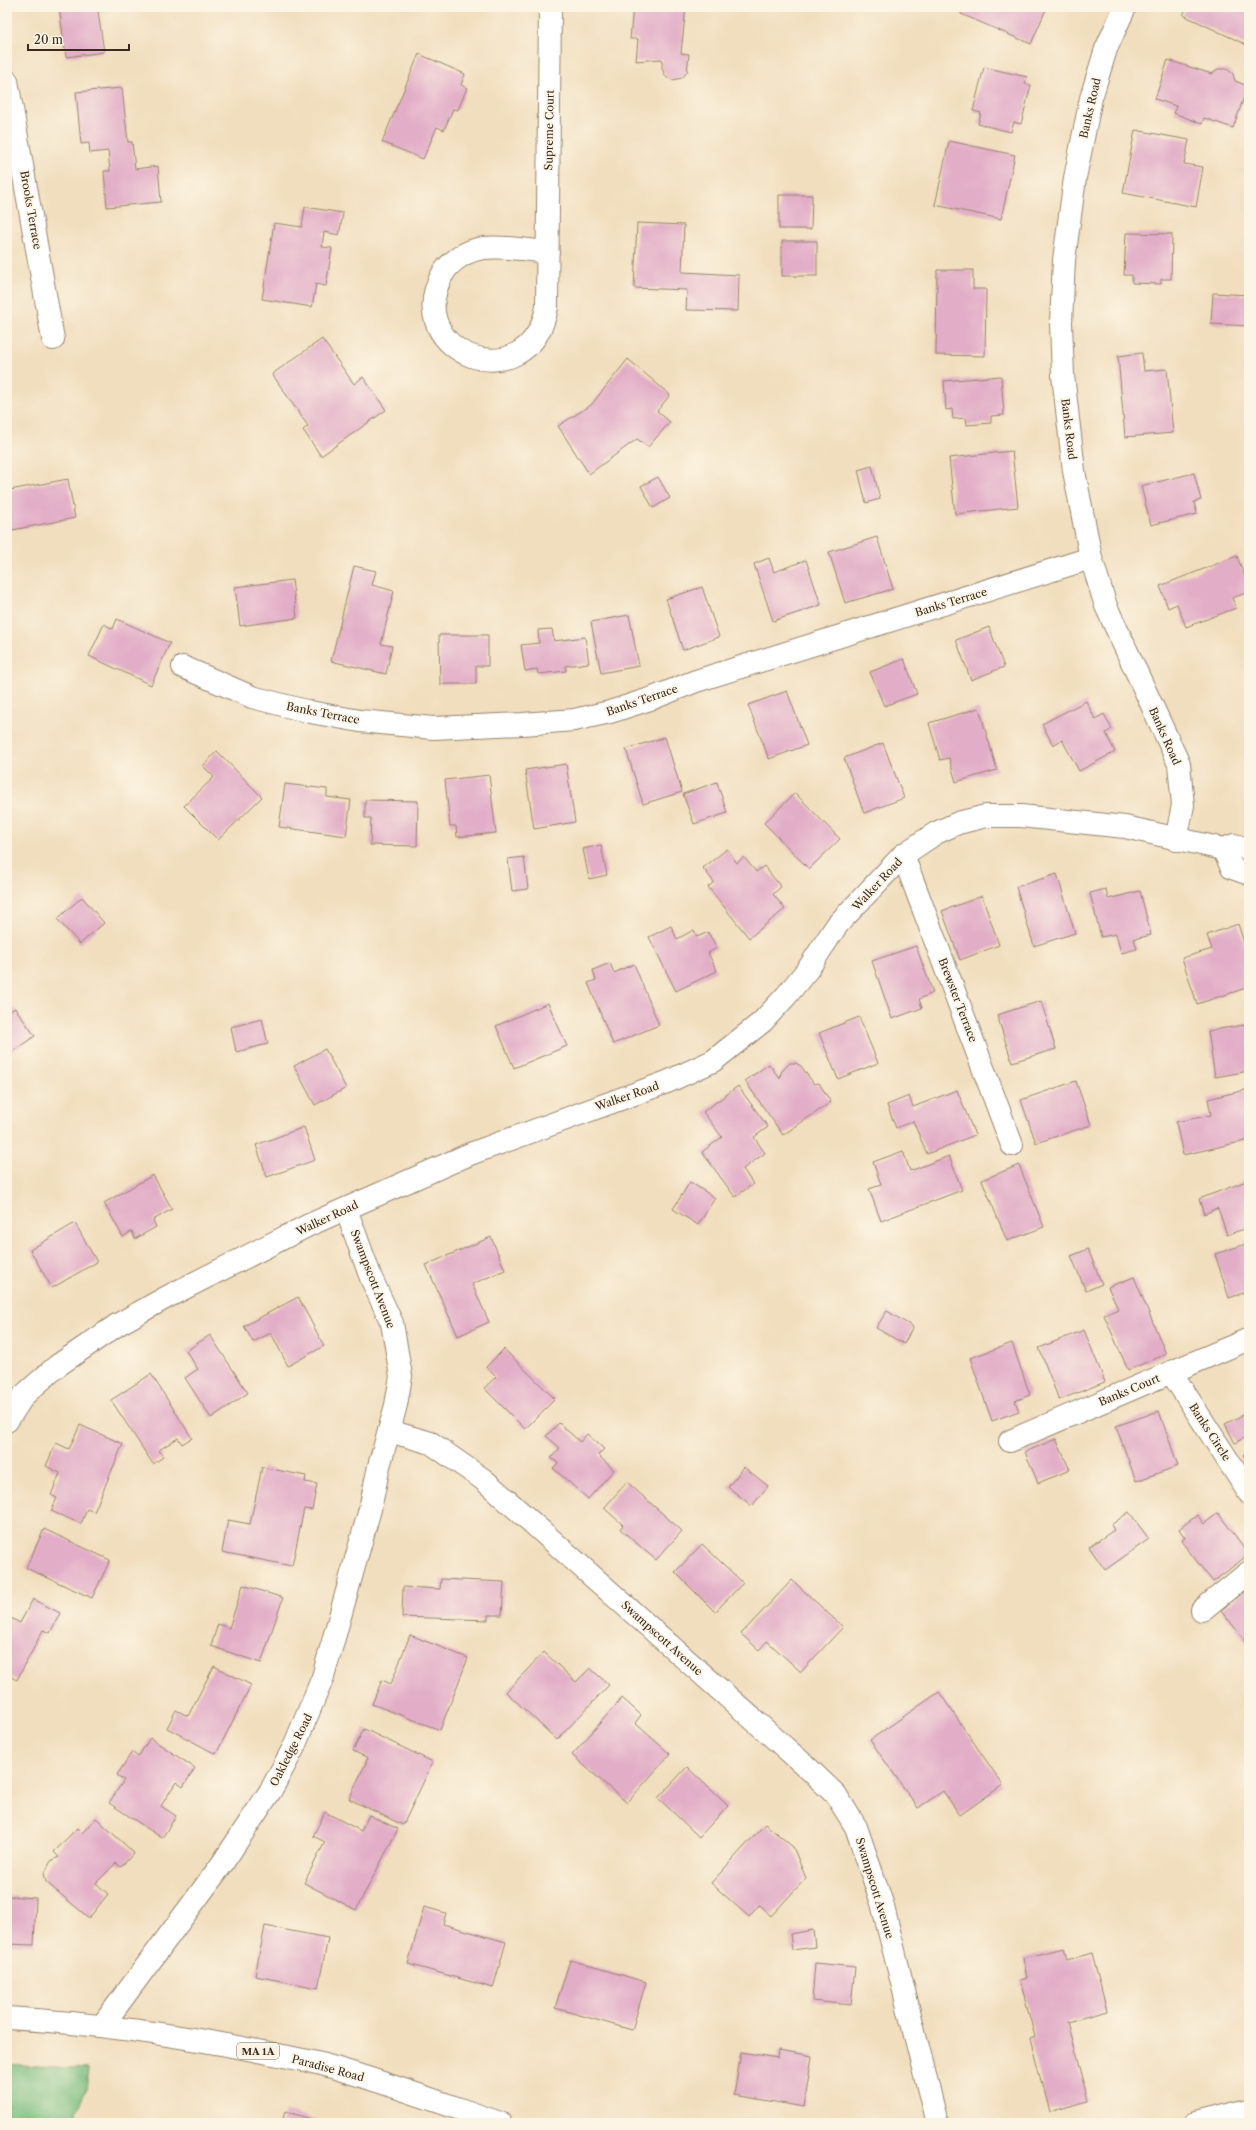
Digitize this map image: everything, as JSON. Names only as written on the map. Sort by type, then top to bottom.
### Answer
[{"type":"main road","name":"Supreme Court","points":[[548,252],[484,248],[472,250],[451,264],[437,284],[434,302],[436,320],[448,341],[467,356],[491,361],[514,355],[525,349],[534,341],[545,319],[547,307],[548,252],[550,7]]},
{"type":"main road","name":"Banks Road","points":[[1125,7],[1106,49],[1091,98],[1075,178],[1064,260],[1061,323],[1063,382],[1074,471],[1091,558],[1106,606],[1179,764],[1183,805],[1176,840]]},
{"type":"main road","name":"Brooks Terrace","points":[[7,81],[53,339]]},
{"type":"main road","name":"Banks Terrace","points":[[184,667],[252,696],[310,712],[360,721],[433,728],[574,720],[610,712],[653,698],[696,681],[1091,558]]},
{"type":"main road","name":"Walker Road","points":[[7,1421],[24,1395],[57,1366],[117,1325],[167,1297],[309,1225],[470,1154],[667,1082],[713,1061],[762,1022],[808,969],[837,925],[903,855],[936,832],[958,823],[986,816],[1021,816],[1125,827],[1176,840],[1223,849],[1234,845],[1249,848]]},
{"type":"main road","points":[[1223,849],[1232,868],[1249,874]]},
{"type":"main road","name":"Brewster Terrace","points":[[903,855],[1012,1145]]},
{"type":"main road","name":"Swampscott Avenue","points":[[346,1209],[371,1278],[392,1323],[401,1376],[396,1405],[389,1431],[431,1443],[484,1480],[836,1795],[856,1827],[882,1904],[937,2123]]},
{"type":"main road","name":"Banks Court","points":[[1010,1441],[1249,1339]]},
{"type":"main road","name":"Banks Circle","points":[[1171,1372],[1249,1492]]},
{"type":"main road","name":"Oakledge Road","points":[[102,2026],[222,1864],[271,1790],[293,1748],[323,1677],[370,1509],[379,1466],[389,1431]]},
{"type":"main road","points":[[1202,1610],[1249,1572]]},
{"type":"main road","name":"Paradise Road","points":[[7,2018],[102,2026],[210,2041],[324,2065],[500,2123]]},
{"type":"main road","points":[[1196,2123],[1249,2110]]},
{"type":"green space","points":[[7,2064],[88,2069],[86,2091],[76,2111],[84,2123],[7,2123]]},
{"type":"building","points":[[59,7],[106,7],[107,10],[98,11],[104,52],[66,57]]},
{"type":"building","points":[[633,7],[686,7],[681,53],[689,54],[687,72],[682,78],[673,80],[666,77],[662,69],[662,59],[636,61],[638,39],[630,39]]},
{"type":"building","points":[[963,7],[1047,7],[1031,44],[961,14]]},
{"type":"building","points":[[1187,7],[1249,7],[1249,46],[1183,15]]},
{"type":"building","points":[[419,54],[465,74],[461,85],[467,88],[458,110],[453,109],[444,130],[437,127],[423,159],[382,142]]},
{"type":"building","points":[[1168,60],[1212,74],[1218,69],[1227,69],[1233,74],[1235,81],[1248,86],[1233,128],[1204,118],[1202,124],[1174,113],[1176,106],[1155,99]]},
{"type":"building","points":[[984,67],[1027,77],[1025,84],[1031,85],[1021,124],[1014,122],[1011,132],[978,124],[981,113],[973,111]]},
{"type":"building","points":[[122,88],[128,142],[132,142],[135,169],[158,166],[161,202],[107,207],[104,171],[110,171],[108,151],[90,153],[89,143],[81,144],[76,92]]},
{"type":"building","points":[[1135,130],[1189,140],[1184,164],[1203,167],[1196,207],[1123,193]]},
{"type":"building","points":[[949,141],[1015,155],[1001,219],[935,205]]},
{"type":"building","points":[[779,195],[812,195],[811,229],[779,229]]},
{"type":"building","points":[[305,207],[343,213],[339,235],[324,232],[322,247],[332,248],[326,286],[316,284],[312,307],[262,299],[274,223],[302,227]]},
{"type":"building","points":[[637,223],[684,225],[682,272],[739,275],[738,311],[686,310],[687,290],[634,288]]},
{"type":"building","points":[[1126,233],[1172,234],[1171,279],[1161,279],[1161,284],[1132,283],[1132,275],[1124,275]]},
{"type":"building","points":[[782,241],[817,241],[817,276],[782,276]]},
{"type":"building","points":[[937,270],[973,270],[973,289],[986,289],[985,356],[936,355]]},
{"type":"building","points":[[1213,293],[1249,295],[1249,326],[1211,324]]},
{"type":"building","points":[[322,339],[354,384],[363,377],[386,410],[321,456],[303,430],[308,426],[272,374]]},
{"type":"building","points":[[1142,353],[1144,371],[1167,369],[1173,433],[1125,437],[1118,356]]},
{"type":"building","points":[[628,359],[670,395],[657,411],[670,422],[648,447],[637,439],[589,474],[558,426],[591,405]]},
{"type":"building","points":[[1001,376],[1004,415],[991,416],[991,423],[967,425],[966,418],[953,419],[952,409],[946,410],[944,381]]},
{"type":"building","points":[[1012,451],[1018,507],[955,514],[949,458]]},
{"type":"building","points":[[872,466],[880,499],[866,503],[858,470]]},
{"type":"building","points":[[1194,473],[1201,500],[1194,502],[1197,514],[1151,525],[1141,486]]},
{"type":"building","points":[[658,477],[670,498],[653,508],[641,486]]},
{"type":"building","points":[[7,479],[10,490],[68,479],[75,518],[7,531]]},
{"type":"building","points":[[877,537],[893,589],[845,603],[829,552]]},
{"type":"building","points":[[1237,556],[1249,587],[1249,592],[1232,598],[1236,608],[1186,627],[1177,604],[1168,608],[1160,586]]},
{"type":"building","points":[[769,558],[774,572],[806,560],[821,605],[773,621],[754,564]]},
{"type":"building","points":[[354,566],[376,571],[372,585],[394,591],[381,644],[392,646],[386,674],[331,661]]},
{"type":"building","points":[[292,580],[297,618],[240,626],[235,587]]},
{"type":"building","points":[[702,587],[719,637],[683,650],[666,599]]},
{"type":"building","points":[[629,615],[639,666],[601,673],[591,622]]},
{"type":"building","points":[[117,619],[170,643],[151,685],[89,656],[104,624],[113,629]]},
{"type":"building","points":[[989,627],[1004,667],[971,680],[956,640]]},
{"type":"building","points":[[552,629],[554,641],[585,637],[589,663],[565,666],[566,671],[538,674],[537,669],[525,671],[521,645],[539,643],[538,630]]},
{"type":"building","points":[[439,635],[488,635],[488,666],[476,666],[476,684],[440,684]]},
{"type":"building","points":[[904,659],[917,694],[884,706],[870,672]]},
{"type":"building","points":[[787,691],[807,745],[769,759],[748,705]]},
{"type":"building","points":[[1086,701],[1095,719],[1104,714],[1112,729],[1106,733],[1115,752],[1079,771],[1062,740],[1053,745],[1042,724]]},
{"type":"building","points":[[979,708],[997,770],[956,782],[949,758],[940,760],[929,723]]},
{"type":"building","points":[[665,737],[682,792],[643,804],[626,749]]},
{"type":"building","points":[[883,743],[904,798],[864,813],[844,758]]},
{"type":"building","points":[[217,751],[262,797],[218,840],[184,806],[214,777],[203,766]]},
{"type":"building","points":[[566,764],[575,822],[534,829],[525,770]]},
{"type":"building","points":[[489,775],[496,833],[457,837],[456,826],[450,826],[445,780]]},
{"type":"building","points":[[717,782],[727,813],[694,824],[683,794]]},
{"type":"building","points":[[285,784],[327,789],[327,797],[351,800],[346,836],[279,827]]},
{"type":"building","points":[[795,793],[840,839],[809,869],[764,823]]},
{"type":"building","points":[[365,800],[418,801],[417,846],[370,845],[371,818],[365,818]]},
{"type":"building","points":[[601,845],[607,875],[589,879],[583,849]]},
{"type":"building","points":[[727,849],[737,863],[744,857],[756,872],[764,866],[781,887],[773,894],[785,909],[749,938],[708,887],[714,882],[703,868]]},
{"type":"building","points":[[524,857],[528,889],[512,891],[508,859]]},
{"type":"building","points":[[1057,874],[1075,933],[1034,946],[1016,887]]},
{"type":"building","points":[[1106,889],[1108,899],[1140,891],[1151,935],[1134,939],[1137,949],[1121,953],[1116,934],[1101,937],[1090,893]]},
{"type":"building","points":[[982,896],[999,945],[960,960],[942,911]]},
{"type":"building","points":[[82,897],[104,923],[80,944],[57,919]]},
{"type":"building","points":[[1238,924],[1249,958],[1249,987],[1197,1004],[1182,958],[1212,949],[1207,935]]},
{"type":"building","points":[[671,926],[677,939],[694,930],[697,937],[708,932],[717,948],[708,953],[717,971],[676,991],[649,937]]},
{"type":"building","points":[[916,946],[933,993],[919,999],[922,1008],[892,1019],[872,961]]},
{"type":"building","points":[[610,963],[614,973],[634,964],[659,1025],[613,1044],[588,983],[596,980],[593,970]]},
{"type":"building","points":[[1041,1001],[1056,1049],[1012,1062],[997,1015]]},
{"type":"building","points":[[548,1003],[567,1046],[514,1068],[496,1026]]},
{"type":"building","points":[[15,1008],[35,1036],[7,1055],[7,1013]]},
{"type":"building","points":[[859,1017],[878,1063],[838,1079],[819,1033]]},
{"type":"building","points":[[262,1019],[268,1044],[236,1052],[231,1027]]},
{"type":"building","points":[[1249,1024],[1249,1071],[1215,1077],[1208,1031]]},
{"type":"building","points":[[325,1049],[346,1088],[315,1105],[294,1066]]},
{"type":"building","points":[[7,1055],[11,1062],[7,1065]]},
{"type":"building","points":[[790,1063],[796,1063],[801,1066],[814,1084],[819,1083],[831,1102],[783,1135],[745,1081],[769,1064],[780,1079],[781,1072]]},
{"type":"building","points":[[1076,1081],[1091,1125],[1036,1143],[1021,1100]]},
{"type":"building","points":[[738,1086],[768,1127],[754,1137],[765,1153],[743,1169],[753,1184],[735,1197],[702,1152],[722,1137],[703,1112]]},
{"type":"building","points":[[1249,1089],[1249,1140],[1183,1155],[1176,1122],[1211,1115],[1208,1099]]},
{"type":"building","points":[[957,1090],[975,1135],[927,1154],[913,1121],[896,1128],[887,1105],[909,1096],[913,1107]]},
{"type":"building","points":[[304,1127],[315,1160],[267,1177],[256,1145]]},
{"type":"building","points":[[903,1151],[910,1171],[949,1156],[962,1190],[881,1221],[869,1189],[881,1185],[873,1162]]},
{"type":"building","points":[[1019,1165],[1044,1227],[1007,1241],[982,1180]]},
{"type":"building","points":[[153,1175],[172,1209],[153,1220],[156,1227],[135,1239],[132,1231],[123,1237],[104,1203]]},
{"type":"building","points":[[1249,1180],[1249,1227],[1227,1235],[1218,1208],[1204,1214],[1199,1199]]},
{"type":"building","points":[[690,1182],[715,1198],[698,1225],[673,1209]]},
{"type":"building","points":[[75,1223],[97,1262],[52,1288],[30,1250]]},
{"type":"building","points":[[491,1237],[505,1270],[472,1284],[489,1322],[458,1336],[426,1265]]},
{"type":"building","points":[[1249,1243],[1249,1309],[1243,1293],[1229,1298],[1215,1254]]},
{"type":"building","points":[[1088,1249],[1102,1284],[1086,1291],[1071,1256]]},
{"type":"building","points":[[1134,1277],[1166,1354],[1128,1370],[1104,1315],[1118,1309],[1108,1287]]},
{"type":"building","points":[[298,1297],[324,1346],[288,1366],[271,1333],[253,1342],[244,1326]]},
{"type":"building","points":[[887,1311],[913,1327],[904,1344],[876,1328]]},
{"type":"building","points":[[1084,1330],[1105,1382],[1059,1400],[1039,1348]]},
{"type":"building","points":[[210,1335],[248,1393],[211,1418],[185,1378],[198,1369],[186,1351]]},
{"type":"building","points":[[1012,1343],[1030,1395],[1015,1401],[1019,1411],[992,1421],[970,1358]]},
{"type":"building","points":[[504,1349],[555,1399],[525,1429],[484,1388],[496,1377],[486,1367]]},
{"type":"building","points":[[151,1374],[192,1438],[182,1444],[178,1438],[159,1450],[163,1457],[153,1464],[111,1400]]},
{"type":"building","points":[[1159,1411],[1178,1466],[1136,1481],[1116,1426]]},
{"type":"building","points":[[1249,1412],[1249,1435],[1235,1443],[1225,1424]]},
{"type":"building","points":[[559,1423],[580,1442],[587,1434],[604,1449],[598,1455],[614,1470],[588,1499],[553,1468],[558,1463],[551,1458],[560,1448],[546,1436]]},
{"type":"building","points":[[80,1425],[123,1444],[94,1512],[87,1509],[81,1524],[51,1511],[57,1498],[51,1495],[60,1473],[46,1466],[56,1443],[69,1449]]},
{"type":"building","points":[[1056,1439],[1070,1470],[1038,1483],[1025,1452]]},
{"type":"building","points":[[1249,1451],[1249,1466],[1243,1455]]},
{"type":"building","points":[[262,1467],[306,1476],[305,1482],[317,1484],[312,1510],[304,1509],[292,1566],[222,1552],[228,1520],[250,1524]]},
{"type":"building","points":[[744,1467],[768,1486],[752,1506],[728,1487]]},
{"type":"building","points":[[627,1482],[682,1531],[656,1560],[620,1529],[623,1525],[604,1508]]},
{"type":"building","points":[[1129,1512],[1149,1539],[1105,1570],[1089,1547],[1114,1530],[1111,1525]]},
{"type":"building","points":[[1218,1513],[1249,1554],[1213,1582],[1181,1541],[1185,1538],[1179,1529],[1197,1515],[1204,1524]]},
{"type":"building","points":[[44,1529],[110,1560],[92,1598],[26,1568]]},
{"type":"building","points":[[702,1544],[743,1583],[715,1612],[675,1572]]},
{"type":"building","points":[[441,1579],[504,1582],[502,1615],[488,1615],[488,1620],[402,1617],[403,1587],[440,1589]]},
{"type":"building","points":[[792,1580],[843,1627],[801,1672],[767,1641],[759,1650],[741,1634]]},
{"type":"building","points":[[243,1585],[283,1598],[261,1663],[211,1646],[218,1624],[229,1628]]},
{"type":"building","points":[[1249,1588],[1249,1646],[1221,1610]]},
{"type":"building","points":[[33,1599],[60,1613],[50,1633],[43,1630],[17,1680],[7,1675],[7,1621],[9,1617],[20,1623]]},
{"type":"building","points":[[410,1635],[468,1658],[440,1730],[372,1704],[382,1680],[391,1684]]},
{"type":"building","points":[[544,1652],[576,1682],[590,1668],[609,1685],[557,1740],[506,1692]]},
{"type":"building","points":[[214,1666],[251,1685],[216,1754],[167,1728],[176,1710],[188,1716]]},
{"type":"building","points":[[939,1692],[1003,1785],[960,1815],[943,1791],[918,1808],[870,1740]]},
{"type":"building","points":[[622,1698],[641,1715],[635,1723],[670,1754],[627,1803],[572,1755]]},
{"type":"building","points":[[364,1729],[433,1762],[403,1825],[349,1799],[368,1758],[353,1751]]},
{"type":"building","points":[[150,1738],[195,1768],[183,1787],[176,1782],[161,1806],[176,1816],[162,1838],[109,1803],[124,1780],[117,1775],[132,1752],[138,1757]]},
{"type":"building","points":[[687,1767],[728,1806],[699,1837],[658,1798]]},
{"type":"building","points":[[325,1812],[361,1831],[369,1815],[398,1829],[356,1910],[304,1883],[325,1842],[313,1836]]},
{"type":"building","points":[[96,1818],[134,1853],[121,1867],[116,1863],[96,1883],[108,1894],[89,1918],[46,1882],[44,1874],[51,1861],[59,1857],[54,1852],[77,1828],[82,1833]]},
{"type":"building","points":[[765,1824],[793,1847],[806,1878],[771,1916],[759,1905],[749,1917],[711,1883]]},
{"type":"building","points":[[7,1896],[36,1898],[34,1945],[7,1944]]},
{"type":"building","points":[[424,1907],[446,1913],[443,1924],[506,1942],[493,1988],[408,1964]]},
{"type":"building","points":[[265,1926],[328,1938],[318,1988],[255,1976]]},
{"type":"building","points":[[813,1930],[815,1947],[792,1950],[790,1934]]},
{"type":"building","points":[[1064,1948],[1067,1960],[1092,1953],[1107,2011],[1067,2022],[1088,2101],[1049,2111],[1030,2039],[1035,2037],[1020,1980],[1027,1978],[1023,1958]]},
{"type":"building","points":[[570,1960],[646,1982],[632,2030],[555,2008]]},
{"type":"building","points":[[815,1963],[855,1967],[851,2005],[812,2001]]},
{"type":"building","points":[[779,2050],[812,2056],[804,2107],[734,2095],[741,2052],[778,2058]]},
{"type":"building","points":[[285,2111],[323,2123],[282,2123]]}]
